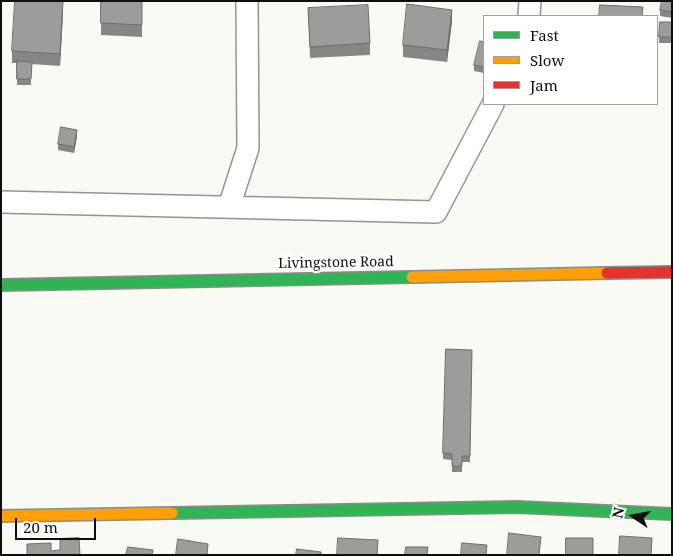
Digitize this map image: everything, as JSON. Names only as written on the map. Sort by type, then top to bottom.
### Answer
[{"type":"main road","name":"Livingstone Road","points":[[1,284],[672,272]]},
{"type":"main road","points":[[1,516],[517,506],[672,514]]},
{"type":"street","points":[[229,207],[248,148],[247,1]]},
{"type":"street","points":[[529,15],[530,1]]},
{"type":"street","points":[[1,202],[436,212],[491,105]]},
{"type":"building","points":[[15,1],[63,1],[60,54],[12,51]]},
{"type":"building","points":[[101,1],[142,1],[142,25],[101,23]]},
{"type":"building","points":[[662,1],[672,1],[672,12],[660,10]]},
{"type":"building","points":[[407,4],[452,10],[447,50],[403,45]]},
{"type":"building","points":[[368,5],[370,43],[310,47],[308,8]]},
{"type":"building","points":[[600,5],[643,7],[642,15],[599,15]]},
{"type":"building","points":[[660,22],[672,22],[672,37],[659,37]]},
{"type":"building","points":[[480,41],[483,42],[483,67],[474,65]]},
{"type":"building","points":[[17,61],[32,62],[31,79],[17,79]]},
{"type":"building","points":[[61,127],[77,130],[74,147],[58,144]]},
{"type":"building","points":[[446,349],[472,350],[470,456],[462,456],[462,466],[452,466],[452,454],[443,453]]},
{"type":"building","points":[[509,533],[541,537],[539,555],[507,555]]},
{"type":"building","points":[[620,536],[652,538],[651,555],[619,555]]},
{"type":"building","points":[[79,538],[80,555],[27,555],[27,544],[51,543],[51,551],[60,550],[60,539]]},
{"type":"building","points":[[338,538],[378,540],[377,555],[337,555]]},
{"type":"building","points":[[566,538],[593,538],[593,555],[566,555]]},
{"type":"building","points":[[178,539],[208,544],[207,555],[176,555]]},
{"type":"building","points":[[462,543],[487,545],[486,555],[461,555]]},
{"type":"building","points":[[128,547],[153,550],[152,555],[126,555]]},
{"type":"building","points":[[406,547],[428,547],[427,555],[405,555]]},
{"type":"building","points":[[297,549],[321,552],[321,555],[296,555]]},
{"type":"traffic: fast","points":[[1,285],[412,277]]},
{"type":"traffic: fast","points":[[172,513],[517,507],[672,514]]},
{"type":"traffic: slow","points":[[412,277],[607,273]]},
{"type":"traffic: slow","points":[[1,516],[172,513]]},
{"type":"traffic: jam","points":[[607,273],[672,272]]}]
